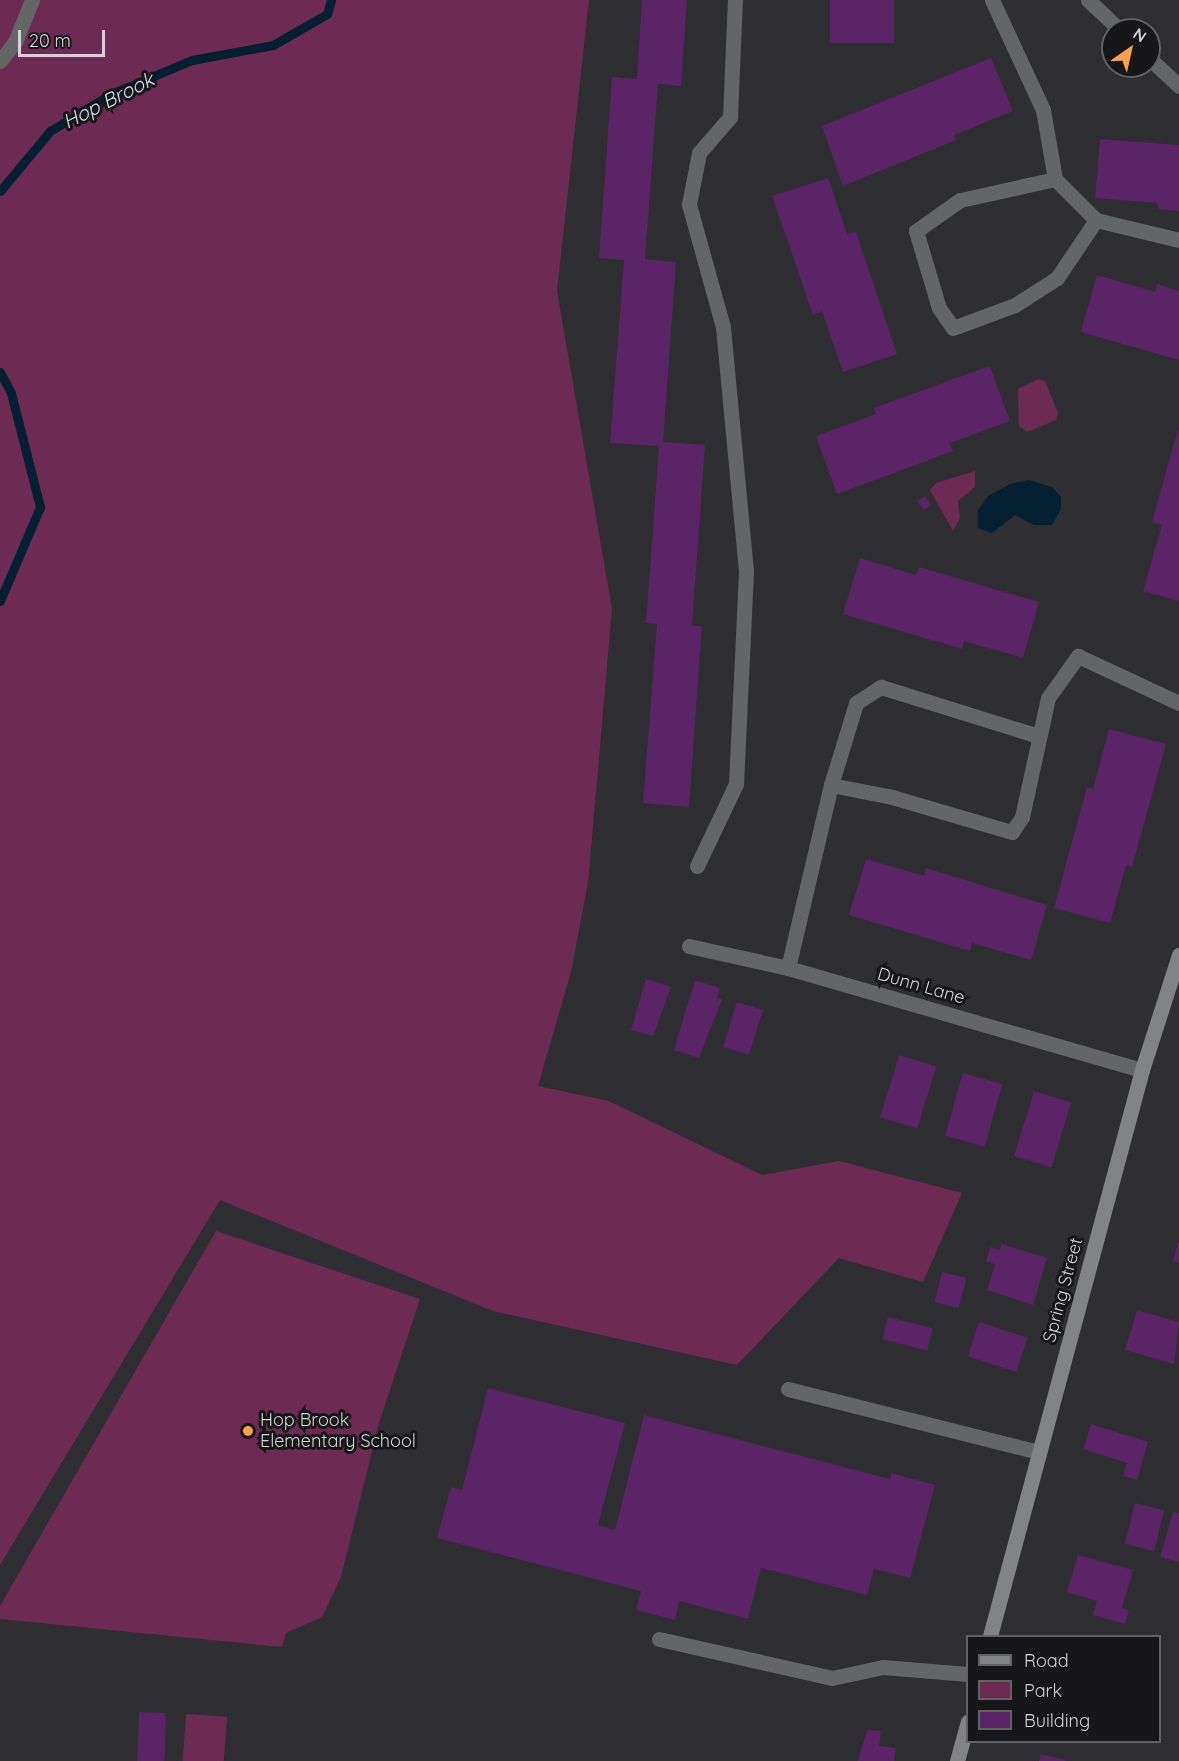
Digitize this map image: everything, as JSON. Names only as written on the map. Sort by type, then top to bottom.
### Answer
[{"type":"main road","name":"Spring Street","points":[[990,1635],[1142,1070],[1179,955]]},
{"type":"main road","points":[[957,1761],[966,1728]]},
{"type":"street","points":[[0,61],[15,42],[32,0]]},
{"type":"street","points":[[697,866],[736,784],[746,571],[723,327],[689,204],[699,153],[730,117],[735,0]]},
{"type":"street","points":[[992,0],[1044,110],[1055,179],[1095,220],[1179,240]]},
{"type":"street","points":[[1088,0],[1107,18]]},
{"type":"street","points":[[1161,69],[1179,86]]},
{"type":"street","points":[[1055,179],[960,200],[916,231],[939,308],[953,328],[1015,305],[1057,278],[1095,220]]},
{"type":"street","points":[[831,785],[892,797],[1012,832],[1022,817],[1048,698],[1078,656],[1179,703]]},
{"type":"street","points":[[788,968],[831,785],[856,703],[881,687],[1038,736]]},
{"type":"street","name":"Dunn Lane","points":[[689,946],[788,968],[1142,1070]]},
{"type":"street","points":[[788,1389],[1039,1452]]},
{"type":"street","points":[[659,1639],[832,1678],[882,1667],[966,1674]]},
{"type":"green space","points":[[0,0],[589,0],[557,291],[612,609],[588,883],[571,972],[538,1086],[609,1101],[762,1175],[839,1161],[962,1193],[923,1282],[839,1258],[737,1365],[493,1311],[220,1200],[0,1565]]},
{"type":"green space","points":[[1038,379],[1045,381],[1058,413],[1056,420],[1027,432],[1019,426],[1018,389]]},
{"type":"green space","points":[[975,471],[975,487],[958,501],[960,518],[953,531],[930,490],[936,483]]},
{"type":"green space","name":"Hop Brook Elementary School","points":[[216,1231],[420,1299],[379,1423],[341,1577],[322,1617],[286,1633],[282,1647],[0,1619],[0,1606]]},
{"type":"green space","points":[[186,1714],[227,1717],[224,1761],[183,1761]]},
{"type":"water","points":[[1029,480],[1052,487],[1061,497],[1061,509],[1052,525],[1034,525],[1015,515],[992,533],[978,528],[978,510],[988,496],[1010,484]]},
{"type":"building","points":[[642,0],[687,0],[681,86],[658,84],[645,259],[676,262],[663,442],[705,445],[692,626],[702,626],[689,807],[643,803],[657,624],[646,623],[659,446],[610,443],[624,260],[599,258],[612,77],[637,79]]},
{"type":"building","points":[[830,0],[894,0],[894,43],[830,43]]},
{"type":"building","points":[[991,58],[1013,111],[954,135],[956,140],[843,186],[822,126]]},
{"type":"building","points":[[1100,139],[1179,145],[1179,211],[1158,209],[1158,203],[1095,198]]},
{"type":"building","points":[[828,178],[847,234],[856,232],[897,354],[843,372],[822,311],[813,315],[772,196]]},
{"type":"building","points":[[1097,275],[1155,292],[1157,284],[1179,291],[1179,360],[1081,332]]},
{"type":"building","points":[[990,366],[1010,421],[950,443],[953,451],[837,494],[816,436],[876,414],[874,408]]},
{"type":"building","points":[[1178,429],[1179,601],[1143,591],[1162,525],[1152,522]]},
{"type":"building","points":[[925,496],[931,505],[924,510],[918,501]]},
{"type":"building","points":[[860,558],[916,575],[919,567],[1039,602],[1023,658],[964,641],[962,649],[843,614]]},
{"type":"building","points":[[1109,729],[1166,744],[1132,867],[1126,865],[1110,923],[1054,908],[1087,787],[1093,789]]},
{"type":"building","points":[[866,859],[924,876],[926,868],[1047,905],[1031,960],[972,943],[970,951],[849,915]]},
{"type":"building","points":[[646,979],[671,987],[653,1036],[631,1030]]},
{"type":"building","points":[[695,980],[720,988],[717,998],[722,999],[699,1058],[674,1050]]},
{"type":"building","points":[[737,1002],[763,1010],[749,1055],[723,1047]]},
{"type":"building","points":[[899,1055],[936,1066],[917,1129],[880,1117]]},
{"type":"building","points":[[963,1073],[1002,1084],[984,1147],[945,1135]]},
{"type":"building","points":[[1034,1091],[1071,1102],[1051,1167],[1014,1156]]},
{"type":"building","points":[[1179,1243],[1179,1263],[1173,1261]]},
{"type":"building","points":[[1001,1244],[1047,1258],[1033,1305],[987,1290],[995,1264],[986,1261],[990,1247],[1000,1250]]},
{"type":"building","points":[[942,1272],[966,1278],[959,1308],[935,1302]]},
{"type":"building","points":[[1137,1310],[1179,1322],[1174,1364],[1125,1350]]},
{"type":"building","points":[[888,1317],[933,1328],[927,1350],[882,1339]]},
{"type":"building","points":[[979,1322],[1028,1338],[1016,1372],[968,1356]]},
{"type":"building","points":[[488,1388],[625,1423],[598,1525],[615,1530],[644,1415],[890,1479],[891,1473],[935,1485],[910,1578],[874,1569],[867,1595],[761,1568],[748,1619],[679,1601],[675,1620],[636,1610],[641,1591],[437,1538],[451,1487],[462,1490]]},
{"type":"building","points":[[1091,1424],[1148,1442],[1137,1480],[1123,1476],[1127,1463],[1083,1449]]},
{"type":"building","points":[[1135,1503],[1164,1510],[1154,1551],[1125,1544]]},
{"type":"building","points":[[1173,1512],[1179,1513],[1179,1562],[1160,1557]]},
{"type":"building","points":[[1078,1555],[1133,1570],[1122,1608],[1129,1610],[1125,1624],[1093,1615],[1097,1601],[1067,1592]]},
{"type":"building","points":[[139,1712],[166,1713],[164,1761],[137,1761]]},
{"type":"building","points":[[867,1730],[881,1731],[879,1746],[896,1748],[894,1761],[858,1761]]},
{"type":"building","points":[[1041,1754],[1065,1760],[1065,1761],[1039,1761]]},
{"type":"waterway","name":"Hop Brook","points":[[0,191],[50,131],[111,94],[192,60],[273,45],[327,14],[331,0]]},
{"type":"waterway","name":"Hop Brook","points":[[0,372],[11,393],[40,507],[0,601]]},
{"type":"place","name":"Hop Brook Elementary School","points":[[248,1431]]}]
